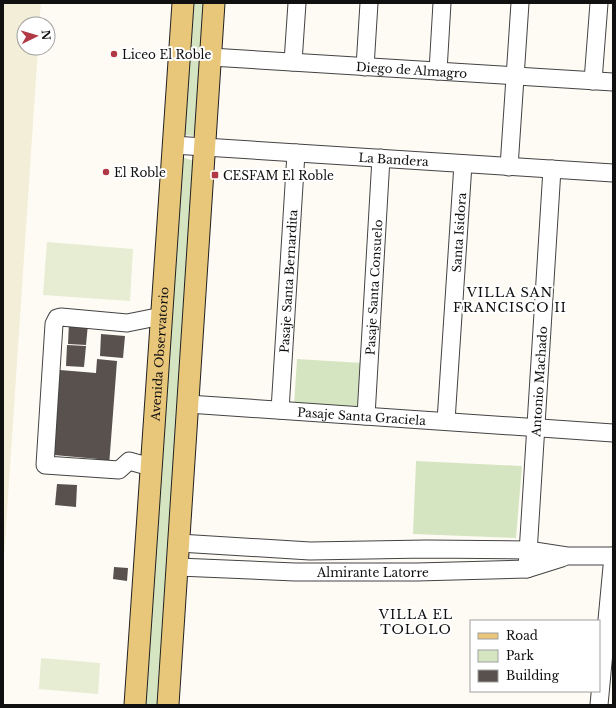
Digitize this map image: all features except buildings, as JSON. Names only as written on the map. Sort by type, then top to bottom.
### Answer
[{"type":"main road","name":"Avenida Observatorio","points":[[135,705],[183,3]]},
{"type":"main road","points":[[168,705],[214,3]]},
{"type":"street","points":[[293,62],[297,3]]},
{"type":"street","points":[[365,66],[369,3]]},
{"type":"street","points":[[438,71],[442,3]]},
{"type":"street","points":[[509,167],[520,3]]},
{"type":"street","points":[[593,81],[599,3]]},
{"type":"street","name":"Diego de Almagro","points":[[211,57],[613,82]]},
{"type":"street","name":"La Bandera","points":[[173,145],[613,173]]},
{"type":"street","name":"Pasaje Santa Bernardita","points":[[280,410],[296,153]]},
{"type":"street","name":"Pasaje Santa Consuelo","points":[[366,416],[381,158]]},
{"type":"street","name":"Santa Isidora","points":[[446,421],[463,164]]},
{"type":"street","name":"Antonio Machado","points":[[527,569],[552,169]]},
{"type":"street","points":[[151,467],[129,461],[119,470],[45,465],[54,324],[57,318],[61,317],[128,323],[162,316]]},
{"type":"street","name":"Pasaje Santa Graciela","points":[[188,404],[613,433]]},
{"type":"street","name":"Almirante Latorre","points":[[179,543],[334,551],[426,549],[528,550],[567,556],[613,556]]},
{"type":"street","name":"Almirante Latorre","points":[[178,568],[330,572],[527,569],[567,556]]},
{"type":"street","points":[[599,705],[609,643],[613,556]]},
{"type":"shaded area","points":[[3,3],[41,3],[40,16],[16,16],[16,56],[37,56],[3,572]]},
{"type":"green space","points":[[193,3],[205,3],[196,136],[184,135]]},
{"type":"green space","points":[[179,156],[194,161],[160,705],[142,705]]},
{"type":"green space","points":[[47,242],[133,249],[130,301],[43,295]]},
{"type":"green space","points":[[297,359],[362,363],[359,409],[294,404]]},
{"type":"green space","points":[[416,461],[522,466],[516,538],[413,534]]},
{"type":"green space","points":[[41,658],[100,663],[98,694],[39,689]]},
{"type":"place","name":"Liceo El Roble","points":[[114,54]]},
{"type":"place","name":"El Roble","points":[[106,172]]},
{"type":"place","name":"CESFAM El Roble","points":[[215,175]]},
{"type":"district","name":"VILLA SAN FRANCISCO II","points":[[510,300]]},
{"type":"district","name":"VILLA EL TOLOLO","points":[[416,622]]}]
